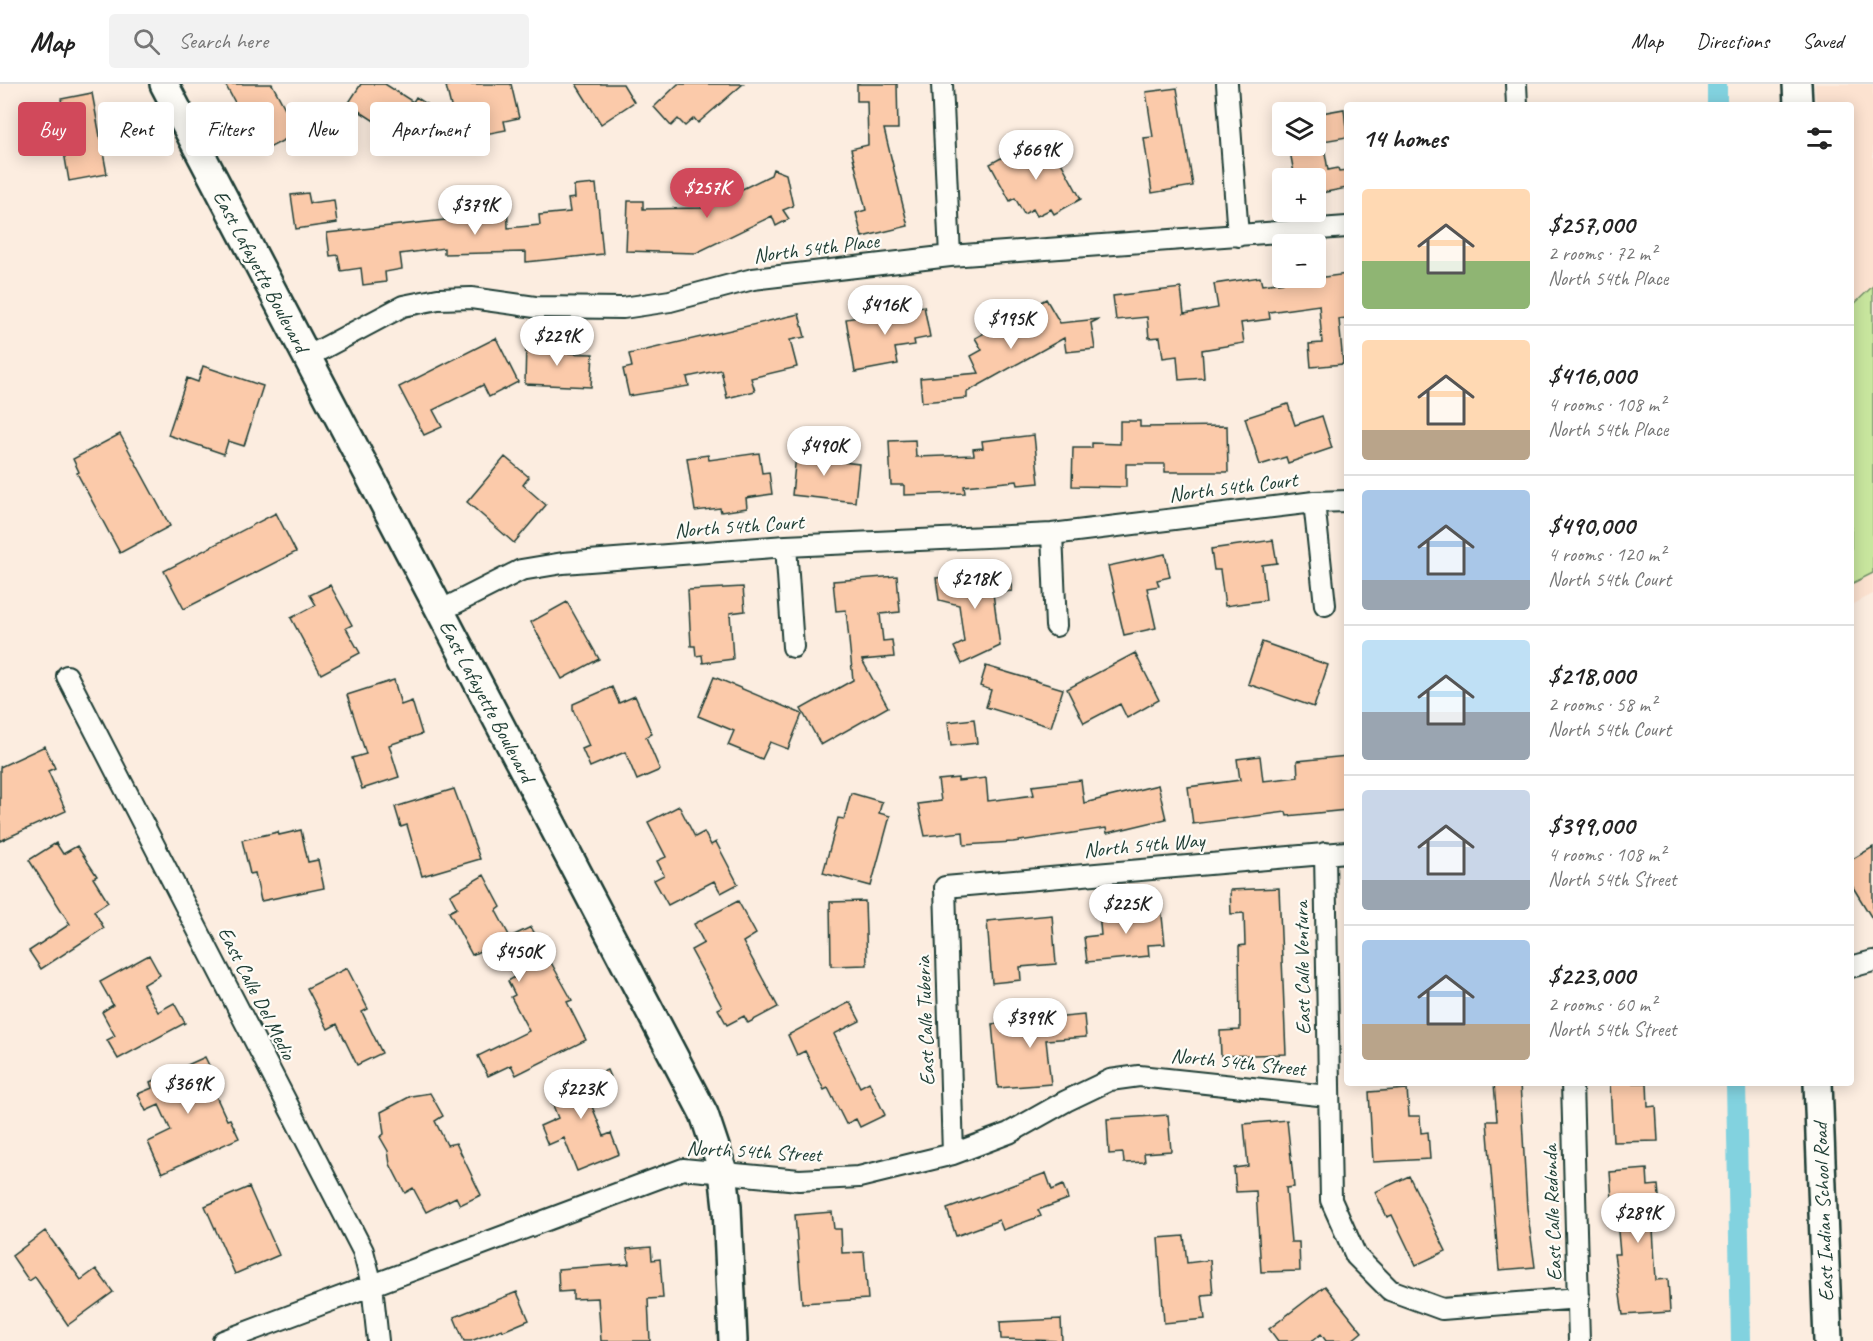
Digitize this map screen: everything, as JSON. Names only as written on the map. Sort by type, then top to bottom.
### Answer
[{"type":"street","name":"East Lafayette Boulevard","points":[[164,84],[704,1114],[723,1171],[727,1207],[733,1341]]},
{"type":"street","points":[[942,84],[950,256]]},
{"type":"street","points":[[1227,84],[1239,236]]},
{"type":"street","points":[[1516,84],[1517,102]]},
{"type":"street","points":[[1797,84],[1798,102]]},
{"type":"street","name":"North 54th Place","points":[[307,357],[403,306],[438,299],[471,298],[534,307],[623,308],[670,301],[753,279],[950,256],[1344,227]]},
{"type":"street","name":"North 54th Court","points":[[440,611],[521,570],[563,563],[786,546],[1052,534],[1314,502],[1344,501]]},
{"type":"street","name":"North 54th Court","points":[[1314,502],[1325,606]]},
{"type":"street","points":[[1052,534],[1056,626]]},
{"type":"street","points":[[786,546],[793,647]]},
{"type":"street","name":"East Calle Del Medio","points":[[68,676],[363,1251],[372,1285],[378,1341]]},
{"type":"street","name":"North 54th Way","points":[[945,887],[1344,852]]},
{"type":"street","name":"East Calle Ventura","points":[[1325,853],[1331,1200],[1356,1256],[1390,1290],[1442,1309],[1579,1298]]},
{"type":"street","name":"East Calle Tuberia","points":[[945,887],[953,1154]]},
{"type":"street","points":[[1854,966],[1873,961]]},
{"type":"street","name":"North 54th Street","points":[[223,1341],[683,1169],[723,1171],[754,1178],[799,1180],[859,1177],[953,1154],[1010,1133],[1066,1101],[1110,1080],[1139,1076],[1328,1096]]},
{"type":"street","name":"East Calle Redonda","points":[[1572,1086],[1579,1341]]},
{"type":"street","name":"East Indian School Road","points":[[1818,1086],[1827,1341]]},
{"type":"shaded area","points":[[1815,84],[1873,84],[1873,594],[1854,604],[1854,102],[1816,102]]},
{"type":"green space","points":[[1873,286],[1873,573],[1854,582],[1854,304]]},
{"type":"building","points":[[225,84],[272,84],[286,110],[286,139],[274,145],[274,102],[235,102]]},
{"type":"building","points":[[361,84],[385,84],[413,102],[370,102],[370,118],[358,110],[358,102],[349,102]]},
{"type":"building","points":[[511,84],[519,118],[504,121],[506,130],[490,133],[490,102],[450,102],[446,86]]},
{"type":"building","points":[[576,84],[623,84],[634,102],[601,124]]},
{"type":"building","points":[[678,84],[743,84],[698,123],[694,118],[685,126],[678,119],[671,126],[654,107]]},
{"type":"building","points":[[857,84],[897,84],[898,129],[884,129],[908,226],[862,237],[856,213],[866,210],[851,149],[868,145],[867,101],[857,101]]},
{"type":"building","points":[[1177,88],[1193,186],[1152,193],[1144,138],[1153,137],[1146,92]]},
{"type":"building","points":[[92,93],[98,125],[98,156],[104,156],[107,174],[69,181],[65,156],[86,156],[86,102],[62,102],[61,99]]},
{"type":"building","points":[[416,97],[424,102],[413,102]]},
{"type":"building","points":[[1344,109],[1344,138],[1326,140],[1326,112]]},
{"type":"building","points":[[1052,146],[1081,199],[1054,214],[1051,209],[1037,216],[1033,209],[1024,214],[1015,198],[1010,201],[990,164],[1021,147],[1028,159]]},
{"type":"building","points":[[1291,156],[1326,156],[1328,170],[1338,168],[1339,171],[1344,170],[1344,189],[1326,192],[1326,168],[1293,168]]},
{"type":"building","points":[[773,169],[786,174],[793,206],[783,210],[789,219],[776,226],[772,216],[696,253],[626,251],[628,201],[643,201],[643,209],[702,208],[702,201],[720,200],[771,175]]},
{"type":"building","points":[[596,184],[603,254],[526,262],[526,252],[444,254],[444,248],[400,254],[402,269],[385,272],[386,282],[363,285],[361,268],[341,271],[338,255],[330,256],[327,233],[463,218],[463,203],[484,203],[484,190],[507,190],[508,228],[540,225],[539,215],[570,212],[568,199],[575,198],[574,186]]},
{"type":"building","points":[[308,193],[310,203],[334,200],[337,223],[296,229],[291,195]]},
{"type":"building","points":[[1344,274],[1344,318],[1339,319],[1343,364],[1311,367],[1309,344],[1322,343],[1319,305],[1269,312],[1270,319],[1241,323],[1244,343],[1202,350],[1204,378],[1179,380],[1177,356],[1163,358],[1160,337],[1149,338],[1147,317],[1116,320],[1113,296],[1181,288],[1184,314],[1218,308],[1214,284],[1260,277],[1262,285],[1272,284],[1272,288],[1326,288],[1326,277]]},
{"type":"building","points":[[1046,299],[1060,323],[1099,319],[1091,323],[1095,349],[1066,352],[1064,338],[967,392],[967,398],[922,402],[920,378],[979,373],[971,356],[982,350],[975,338]]},
{"type":"building","points":[[924,306],[930,337],[914,340],[915,345],[895,348],[898,364],[855,372],[846,319]]},
{"type":"building","points":[[799,314],[805,337],[790,340],[797,367],[751,378],[755,391],[727,398],[721,370],[687,377],[689,386],[629,396],[623,369],[632,367],[629,354]]},
{"type":"building","points":[[496,338],[518,382],[489,397],[483,385],[433,410],[442,427],[424,435],[399,387]]},
{"type":"building","points":[[526,343],[560,345],[559,353],[593,354],[591,387],[525,384]]},
{"type":"building","points":[[203,366],[263,386],[244,446],[228,441],[224,454],[168,435],[187,378],[198,382]]},
{"type":"building","points":[[1288,404],[1295,425],[1322,416],[1332,448],[1288,463],[1286,457],[1260,465],[1245,418]]},
{"type":"building","points":[[1120,421],[1140,421],[1140,427],[1227,426],[1228,472],[1165,472],[1165,464],[1126,464],[1126,487],[1072,486],[1073,448],[1092,448],[1092,443],[1120,444]]},
{"type":"building","points":[[120,434],[170,526],[120,553],[77,473],[79,472],[73,459]]},
{"type":"building","points":[[1034,435],[1039,483],[1018,485],[1017,481],[964,486],[965,493],[904,495],[904,485],[891,485],[889,441],[915,440],[916,457],[974,455],[973,449],[983,448],[982,441]]},
{"type":"building","points":[[797,445],[819,447],[818,459],[859,464],[855,502],[792,495]]},
{"type":"building","points":[[759,453],[762,473],[769,472],[772,494],[746,498],[747,508],[721,512],[720,508],[695,511],[687,458],[708,455],[709,460]]},
{"type":"building","points":[[505,457],[529,477],[523,485],[546,505],[514,543],[467,502]]},
{"type":"building","points":[[276,513],[296,552],[184,609],[164,571]]},
{"type":"building","points":[[1273,540],[1277,563],[1262,565],[1266,600],[1225,606],[1220,570],[1214,570],[1211,549]]},
{"type":"building","points":[[1165,554],[1170,577],[1157,580],[1159,586],[1147,588],[1156,628],[1124,635],[1108,566]]},
{"type":"building","points":[[1009,572],[1012,591],[993,593],[1000,646],[962,664],[954,647],[964,642],[959,605],[939,600],[936,578]]},
{"type":"building","points":[[897,576],[900,612],[880,614],[883,641],[892,640],[894,657],[862,660],[888,707],[821,745],[801,709],[853,680],[846,610],[836,611],[833,581]]},
{"type":"building","points":[[330,585],[352,625],[346,628],[360,653],[321,674],[291,618],[316,605],[310,595]]},
{"type":"building","points":[[743,587],[745,611],[730,613],[733,659],[703,663],[702,655],[696,656],[695,646],[691,646],[688,590]]},
{"type":"building","points":[[567,602],[599,659],[562,679],[531,622]]},
{"type":"building","points":[[1262,642],[1328,665],[1314,707],[1248,684]]},
{"type":"building","points":[[1135,653],[1159,700],[1127,718],[1120,704],[1084,723],[1067,689]]},
{"type":"building","points":[[986,666],[1063,689],[1051,727],[986,707],[991,690],[980,686]]},
{"type":"building","points":[[714,677],[802,714],[788,749],[770,742],[762,759],[728,745],[734,731],[698,716]]},
{"type":"building","points":[[394,680],[401,705],[412,701],[422,734],[389,745],[399,777],[362,789],[352,758],[366,754],[347,695]]},
{"type":"building","points":[[612,687],[619,703],[635,696],[652,734],[646,737],[660,770],[637,780],[625,752],[590,767],[582,749],[589,746],[573,710],[573,704]]},
{"type":"building","points":[[974,719],[977,743],[951,746],[948,722]]},
{"type":"building","points":[[45,746],[55,768],[48,771],[66,811],[0,841],[0,767]]},
{"type":"building","points":[[1260,756],[1263,781],[1298,777],[1297,761],[1344,756],[1344,810],[1287,816],[1286,812],[1193,824],[1188,787],[1240,780],[1237,759]]},
{"type":"building","points":[[958,778],[958,781],[986,778],[988,801],[1034,795],[1032,786],[1081,780],[1084,803],[1158,785],[1166,819],[1107,833],[1106,828],[1013,842],[964,845],[963,832],[925,836],[918,804],[941,801],[938,780]]},
{"type":"building","points":[[454,789],[480,859],[422,876],[407,825],[401,827],[395,807]]},
{"type":"building","points":[[851,793],[882,802],[879,813],[890,816],[871,886],[823,873],[838,818],[844,819]]},
{"type":"building","points":[[679,806],[695,837],[704,832],[711,845],[716,842],[738,884],[721,893],[714,881],[668,905],[654,880],[664,875],[657,861],[666,857],[648,822]]},
{"type":"building","points":[[301,830],[308,862],[318,860],[324,888],[261,901],[255,873],[250,874],[242,840],[278,832],[279,835]]},
{"type":"building","points":[[56,843],[63,854],[77,846],[97,876],[93,878],[108,902],[94,911],[104,928],[41,969],[29,951],[70,924],[29,860]]},
{"type":"building","points":[[1873,847],[1873,920],[1854,889],[1854,858]]},
{"type":"building","points":[[484,875],[501,907],[496,911],[510,937],[531,927],[572,1000],[567,1002],[586,1040],[516,1075],[511,1065],[488,1076],[478,1056],[529,1031],[511,997],[515,995],[508,981],[515,977],[498,942],[472,955],[449,912],[457,908],[450,895]]},
{"type":"building","points":[[1279,888],[1286,1054],[1221,1056],[1220,1031],[1240,1030],[1239,946],[1245,945],[1244,913],[1231,914],[1230,890]]},
{"type":"building","points":[[738,901],[756,934],[743,942],[778,1007],[748,1023],[744,1016],[727,1025],[718,1009],[722,1007],[691,950],[704,943],[694,924]]},
{"type":"building","points":[[865,901],[867,965],[831,966],[830,902]]},
{"type":"building","points":[[1161,907],[1165,944],[1148,945],[1149,956],[1087,962],[1084,937],[1101,935],[1099,913]]},
{"type":"building","points":[[1052,915],[1056,964],[1020,967],[1021,980],[992,983],[987,921]]},
{"type":"building","points":[[149,955],[160,975],[143,985],[158,1012],[174,1003],[185,1023],[118,1059],[107,1040],[115,1036],[102,1012],[113,1005],[100,982]]},
{"type":"building","points":[[347,968],[368,1009],[362,1012],[382,1053],[357,1065],[337,1024],[328,1029],[307,988]]},
{"type":"building","points":[[850,1002],[860,1021],[834,1034],[860,1087],[869,1082],[885,1115],[860,1127],[856,1119],[846,1124],[828,1088],[824,1090],[805,1051],[797,1055],[788,1035]]},
{"type":"building","points":[[1084,1015],[1086,1037],[1046,1040],[1051,1084],[998,1088],[992,1024]]},
{"type":"building","points":[[205,1057],[216,1080],[210,1083],[227,1120],[230,1119],[239,1138],[162,1173],[148,1142],[171,1131],[159,1105],[146,1111],[138,1094],[152,1088],[150,1082]]},
{"type":"building","points":[[607,1070],[615,1089],[589,1099],[604,1136],[611,1133],[619,1154],[577,1171],[564,1138],[548,1145],[540,1126],[558,1118],[548,1093],[572,1083],[569,1077],[583,1071],[586,1079]]},
{"type":"building","points":[[1494,1086],[1520,1086],[1527,1208],[1535,1267],[1499,1270],[1487,1121],[1497,1121]]},
{"type":"building","points":[[1610,1086],[1647,1086],[1648,1107],[1656,1106],[1658,1141],[1613,1142]]},
{"type":"building","points":[[1407,1089],[1409,1116],[1420,1116],[1421,1133],[1428,1132],[1430,1159],[1373,1162],[1369,1092]]},
{"type":"building","points":[[430,1093],[443,1116],[435,1121],[447,1145],[456,1143],[481,1195],[460,1205],[456,1197],[426,1212],[413,1188],[405,1193],[390,1164],[388,1151],[380,1137],[384,1134],[381,1112],[411,1096]]},
{"type":"building","points":[[1168,1115],[1171,1151],[1144,1153],[1145,1162],[1124,1163],[1123,1153],[1109,1154],[1107,1119]]},
{"type":"building","points":[[1287,1120],[1294,1187],[1286,1188],[1291,1242],[1299,1242],[1300,1271],[1261,1272],[1256,1191],[1236,1192],[1234,1168],[1248,1166],[1244,1124]]},
{"type":"building","points":[[1647,1169],[1648,1186],[1658,1185],[1662,1228],[1653,1229],[1656,1280],[1668,1279],[1670,1312],[1623,1315],[1614,1254],[1620,1254],[1615,1198],[1612,1199],[1610,1172]]},
{"type":"building","points":[[1046,1173],[1052,1190],[1063,1185],[1068,1199],[1038,1210],[1041,1216],[1003,1230],[999,1220],[956,1236],[947,1209]]},
{"type":"building","points":[[1409,1176],[1446,1251],[1416,1265],[1392,1215],[1387,1217],[1375,1192]]},
{"type":"building","points":[[249,1187],[279,1255],[235,1274],[205,1206]]},
{"type":"building","points":[[832,1212],[834,1229],[841,1229],[842,1253],[864,1252],[868,1299],[802,1303],[795,1215]]},
{"type":"building","points":[[45,1231],[81,1280],[96,1269],[113,1292],[68,1325],[35,1277],[29,1281],[12,1256]]},
{"type":"building","points":[[1184,1236],[1187,1263],[1210,1260],[1213,1294],[1202,1295],[1205,1319],[1164,1323],[1158,1238]]},
{"type":"building","points":[[651,1247],[652,1260],[660,1259],[663,1298],[648,1299],[650,1341],[601,1341],[598,1298],[573,1299],[573,1291],[559,1292],[558,1269],[629,1264],[627,1249]]},
{"type":"building","points":[[1325,1286],[1362,1332],[1351,1341],[1326,1341],[1321,1334],[1312,1341],[1278,1341],[1269,1329]]},
{"type":"building","points":[[517,1292],[529,1320],[503,1331],[502,1329],[471,1341],[464,1341],[454,1317]]},
{"type":"building","points":[[1061,1319],[1062,1341],[1001,1339],[1000,1322]]},
{"type":"waterway","points":[[1717,84],[1717,102]]},
{"type":"waterway","points":[[1736,1086],[1741,1341]]}]
